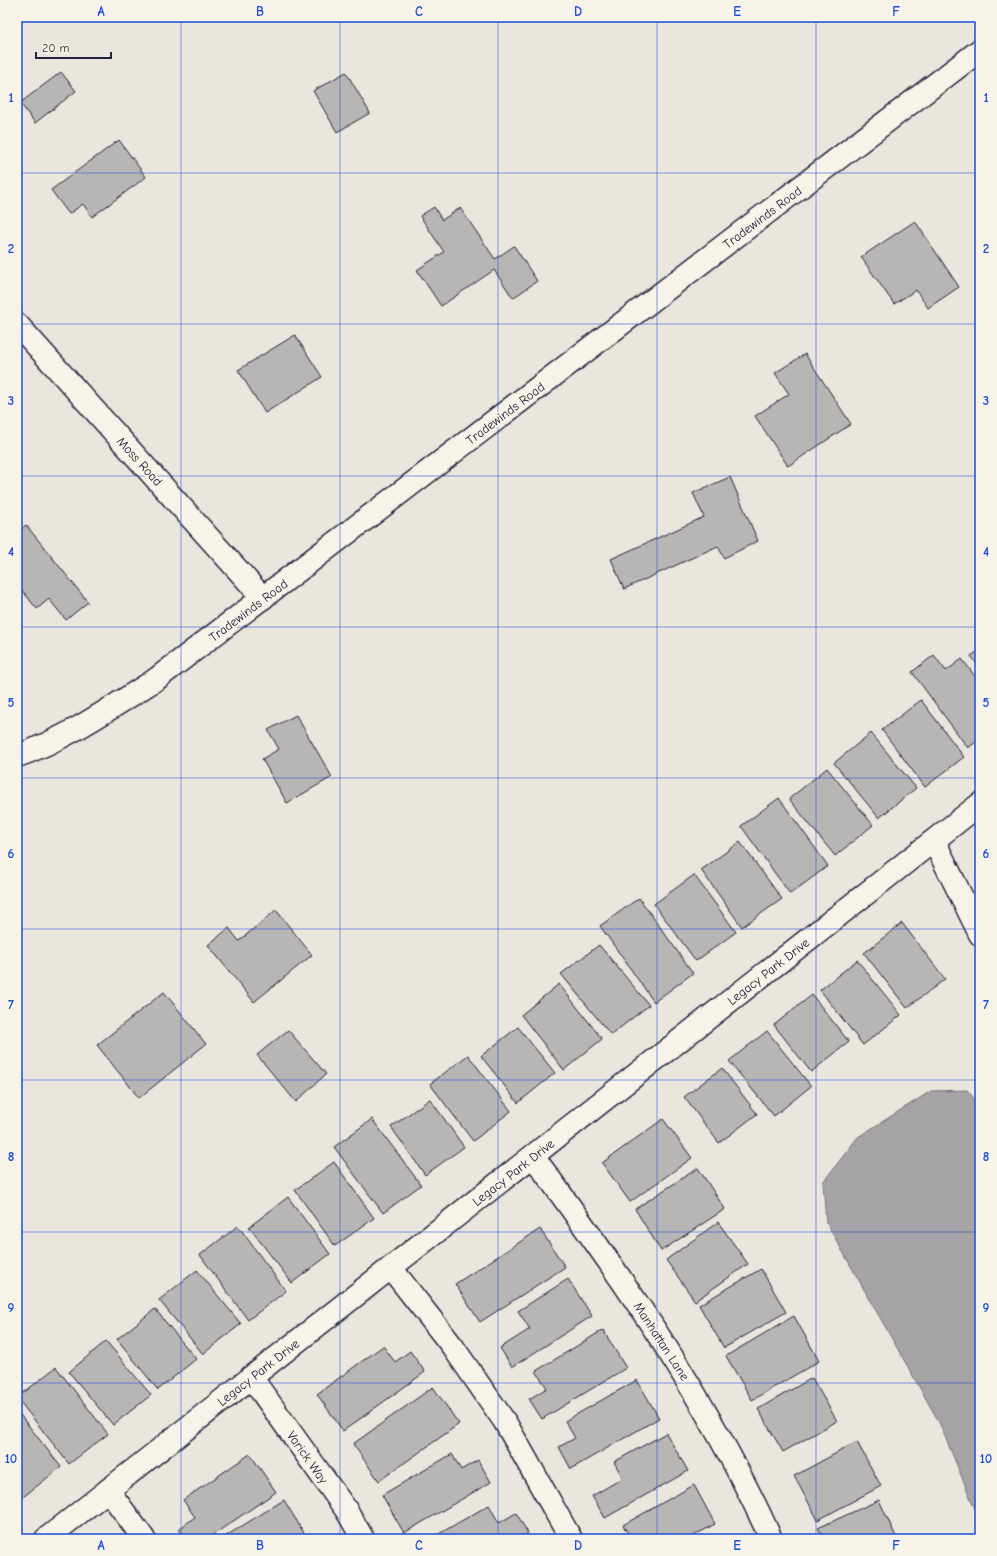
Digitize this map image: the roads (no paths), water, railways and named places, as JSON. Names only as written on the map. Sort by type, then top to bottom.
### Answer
[{"type":"street","name":"Tradewinds Road","points":[[17,756],[50,742],[107,711],[155,680],[980,50]]},
{"type":"street","name":"Moss Road","points":[[17,324],[263,598]]},
{"type":"street","name":"Legacy Park Drive","points":[[46,1539],[980,804]]},
{"type":"street","points":[[934,841],[980,934]]},
{"type":"street","name":"Manhattan Lane","points":[[533,1156],[607,1257],[688,1379],[753,1498],[771,1539]]},
{"type":"street","points":[[391,1268],[453,1348],[504,1422],[571,1539]]},
{"type":"street","name":"Varick Way","points":[[251,1377],[347,1511],[362,1539]]},
{"type":"street","points":[[108,1490],[144,1539]]}]
